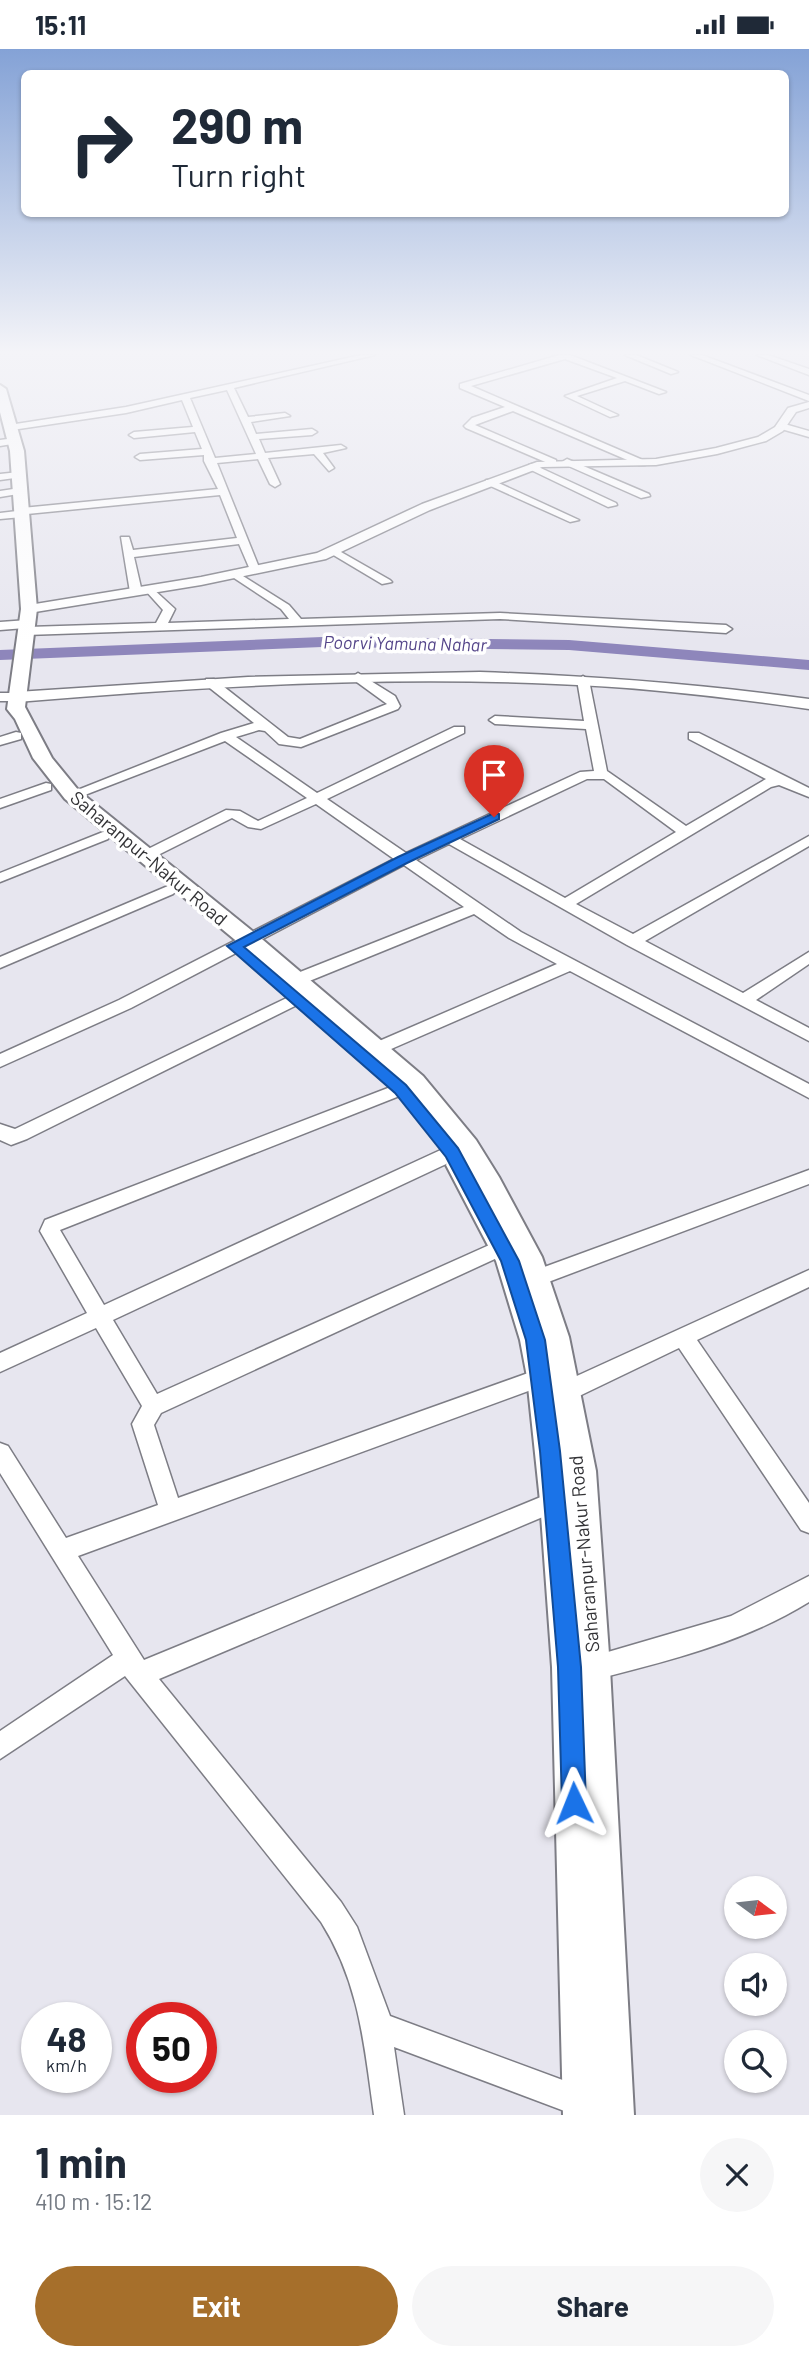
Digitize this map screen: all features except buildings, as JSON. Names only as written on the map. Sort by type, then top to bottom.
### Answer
[{"type":"main road","points":[[11,711],[27,625],[22,512],[19,475],[13,451]]},
{"type":"main road","name":"Saharanpur-Nakur Road","points":[[11,711],[33,770],[145,856],[401,1089],[452,1153],[503,1247],[553,1385],[580,1471],[593,1668],[613,2115]]},
{"type":"main road","name":"Saharanpur-Nakur Road","points":[[59,791],[103,836],[168,891],[241,943]]},
{"type":"main road","name":"Saharanpur-Nakur Road","points":[[295,990],[376,1049],[414,1082],[467,1147],[491,1184],[528,1257],[554,1337],[556,1501],[569,1667],[584,2109]]},
{"type":"street","points":[[205,451],[255,571]]},
{"type":"street","points":[[262,451],[275,484]]},
{"type":"street","points":[[140,457],[264,455],[301,451]]},
{"type":"street","points":[[317,451],[330,468]]},
{"type":"street","points":[[528,451],[553,462]]},
{"type":"street","points":[[615,451],[642,463]]},
{"type":"street","points":[[27,625],[136,592],[255,571],[334,551],[395,520],[532,467],[553,462],[642,463],[711,451]]},
{"type":"street","points":[[567,462],[645,496]]},
{"type":"street","points":[[532,467],[612,505]]},
{"type":"street","points":[[0,477],[19,475]]},
{"type":"street","points":[[489,482],[574,520]]},
{"type":"street","points":[[0,494],[20,491]]},
{"type":"street","points":[[0,516],[223,492]]},
{"type":"street","points":[[125,539],[136,592]]},
{"type":"street","points":[[128,554],[243,541]]},
{"type":"street","points":[[334,551],[386,582]]},
{"type":"street","points":[[235,574],[285,607],[296,620]]},
{"type":"street","points":[[151,590],[169,609],[161,625]]},
{"type":"street","points":[[0,627],[532,616],[726,629]]},
{"type":"street","points":[[11,711],[210,682],[450,676],[694,689],[809,703]]},
{"type":"street","points":[[210,682],[284,741],[296,743],[394,706],[391,699],[358,677]]},
{"type":"street","points":[[583,681],[601,773]]},
{"type":"street","points":[[495,720],[591,725]]},
{"type":"street","points":[[0,804],[59,791],[253,726],[265,726]]},
{"type":"street","points":[[145,856],[231,813],[237,814],[252,825],[261,825],[459,730]]},
{"type":"street","points":[[226,736],[475,908],[569,965],[809,1092]]},
{"type":"street","points":[[694,736],[780,781],[809,793]]},
{"type":"street","points":[[0,1061],[125,1004],[403,860],[585,775],[601,773],[611,777],[684,831]]},
{"type":"street","points":[[565,904],[767,783],[780,781]]},
{"type":"street","points":[[0,878],[103,836]]},
{"type":"street","points":[[449,838],[565,904],[809,1035]]},
{"type":"street","points":[[634,941],[809,840]]},
{"type":"street","points":[[0,963],[168,891]]},
{"type":"street","points":[[0,1131],[11,1138],[20,1134],[295,990],[475,908]]},
{"type":"street","points":[[744,1000],[809,957]]},
{"type":"street","points":[[376,1049],[569,965]]},
{"type":"street","points":[[153,1406],[53,1237],[50,1231],[52,1225],[58,1220],[401,1089]]},
{"type":"street","points":[[0,1363],[452,1153]]},
{"type":"street","points":[[535,1279],[809,1177]]},
{"type":"street","points":[[171,1511],[143,1424],[153,1406],[503,1247]]},
{"type":"street","points":[[61,1551],[171,1511],[553,1385],[683,1337],[809,1278]]},
{"type":"street","points":[[683,1337],[809,1522]]},
{"type":"street","points":[[2,1461],[134,1667],[331,1912],[359,1965],[374,2009],[389,2115]]},
{"type":"street","points":[[0,1746],[134,1667],[556,1501]]},
{"type":"street","points":[[593,1668],[705,1639],[744,1625],[781,1608],[809,1588]]},
{"type":"street","points":[[377,2026],[584,2109]]},
{"type":"waterway","name":"Poorvi Yamuna Nahar","points":[[0,655],[322,642],[569,645],[809,665]]},
{"type":"route","points":[[494,817],[234,946],[401,1089],[452,1153],[474,1189],[510,1261],[535,1340],[542,1377],[556,1501],[569,1667],[574,1803]]}]
